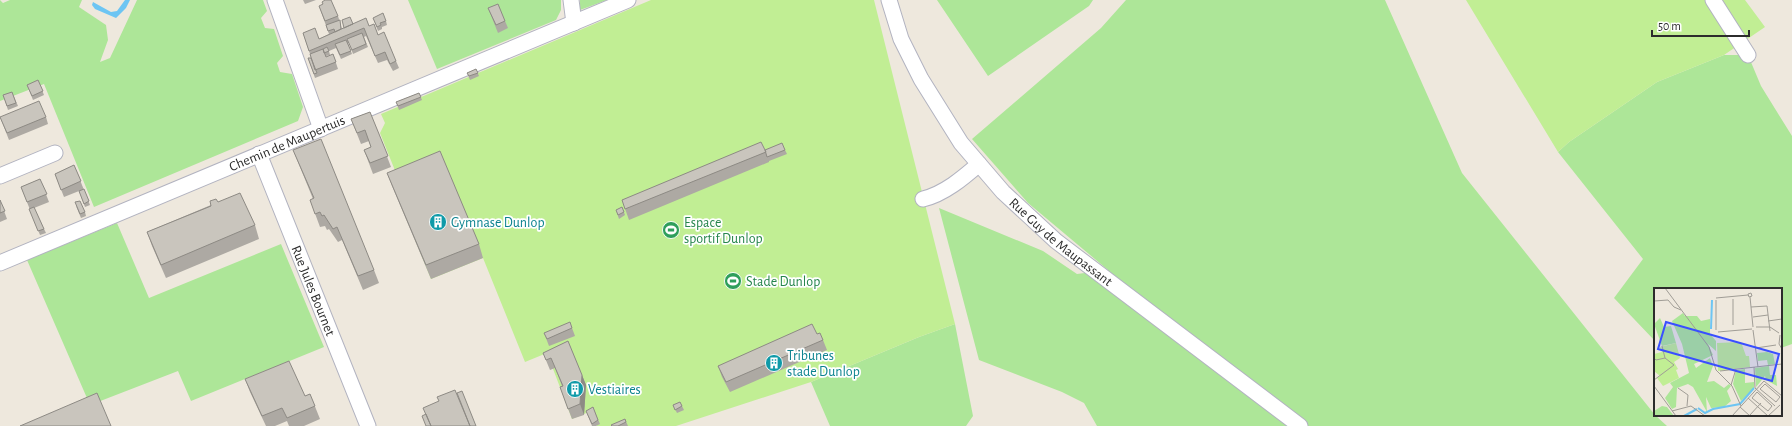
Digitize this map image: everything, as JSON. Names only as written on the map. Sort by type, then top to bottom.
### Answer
[{"type":"street","points":[[275,0],[321,129]]},
{"type":"street","points":[[571,0],[574,23]]},
{"type":"street","name":"Chemin de Maupertuis","points":[[0,263],[628,0]]},
{"type":"street","name":"Rue Guy de Maupassant","points":[[889,0],[901,39],[921,79],[961,143],[1003,192],[1056,241],[1300,426]]},
{"type":"street","points":[[1713,0],[1748,55]]},
{"type":"street","points":[[0,176],[55,154]]},
{"type":"street","name":"Rue Jules Bournet","points":[[259,154],[368,426]]},
{"type":"street","points":[[923,199],[936,194],[960,180],[979,164]]},
{"type":"green space","points":[[0,0],[3,3],[10,0],[82,0],[79,7],[106,25],[108,40],[100,62],[110,58],[137,0],[263,0],[267,11],[261,18],[265,28],[274,29],[283,56],[277,63],[280,72],[292,74],[303,107],[298,121],[94,207],[44,84],[0,101]]},
{"type":"green space","points":[[408,0],[561,0],[561,10],[556,20],[437,69]]},
{"type":"green space","points":[[580,0],[607,0],[580,10]]},
{"type":"green space","name":"Espace sportif Dunlop","points":[[651,0],[874,0],[955,324],[919,337],[811,382],[676,426],[597,426],[591,411],[572,419],[547,353],[525,362],[483,258],[431,279],[389,176],[396,173],[380,133],[385,123],[381,114]]},
{"type":"green space","points":[[937,0],[1093,0],[1089,6],[988,76]]},
{"type":"green space","points":[[1126,0],[1385,0],[1462,173],[1654,414],[1654,416],[1656,416],[1667,426],[1097,426],[1084,403],[1062,392],[979,360],[939,208],[1043,251],[1077,274],[1108,270],[1028,203],[972,139],[1101,28]]},
{"type":"green space","points":[[1466,0],[1745,0],[1765,27],[1724,55],[1657,82],[1569,142],[1558,152]]},
{"type":"green space","points":[[1724,55],[1748,55],[1761,86],[1792,136],[1792,344],[1782,348],[1782,288],[1654,288],[1654,340],[1614,298],[1643,259],[1558,152],[1569,142],[1657,82]]},
{"type":"green space","points":[[117,223],[149,298],[281,244],[324,347],[191,401],[178,371],[90,405],[27,260]]},
{"type":"green space","points":[[955,324],[973,416],[966,426],[830,426],[811,382],[919,337]]},
{"type":"water","points":[[125,0],[130,0],[126,8],[116,18],[95,9],[92,5],[93,2],[111,12],[117,11]]},
{"type":"building","points":[[325,0],[331,0],[338,16],[325,21],[319,6],[323,4],[322,2]]},
{"type":"building","points":[[498,4],[505,21],[496,25],[488,8]]},
{"type":"building","points":[[383,13],[386,21],[380,23],[381,25],[377,27],[373,18]]},
{"type":"building","points":[[350,17],[353,24],[344,28],[342,20]]},
{"type":"building","points":[[366,18],[369,26],[374,24],[378,35],[384,32],[396,61],[390,64],[385,52],[375,56],[364,28],[309,51],[303,33],[315,28],[319,39]]},
{"type":"building","points":[[340,20],[341,29],[335,32],[334,29],[328,31],[326,25]]},
{"type":"building","points":[[362,33],[366,44],[352,50],[347,39]]},
{"type":"building","points":[[346,40],[351,51],[340,55],[335,44]]},
{"type":"building","points":[[327,47],[329,51],[324,53],[323,49]]},
{"type":"building","points":[[323,49],[326,57],[333,54],[336,62],[315,70],[310,54]]},
{"type":"building","points":[[308,58],[311,58],[317,73],[314,74]]},
{"type":"building","points":[[476,69],[478,73],[469,76],[467,73]]},
{"type":"building","points":[[38,80],[43,91],[32,96],[27,85]]},
{"type":"building","points":[[12,92],[16,103],[7,106],[3,95]]},
{"type":"building","points":[[419,93],[421,97],[398,106],[396,102]]},
{"type":"building","points":[[39,101],[46,117],[7,133],[0,117]]},
{"type":"building","points":[[370,112],[388,156],[370,163],[364,150],[371,147],[365,130],[357,133],[351,119]]},
{"type":"building","points":[[321,139],[374,270],[358,276],[337,227],[333,229],[324,215],[322,216],[320,212],[315,214],[310,200],[314,198],[293,150]]},
{"type":"building","points":[[761,142],[766,152],[625,209],[622,200]]},
{"type":"building","points":[[782,143],[785,150],[767,157],[765,150]]},
{"type":"building","name":"Gymnase Dunlop","points":[[440,151],[479,244],[426,265],[387,173]]},
{"type":"building","points":[[74,165],[81,181],[61,190],[55,174]]},
{"type":"building","points":[[40,179],[47,194],[27,202],[21,187]]},
{"type":"building","points":[[84,189],[89,201],[84,204],[79,191]]},
{"type":"building","points":[[240,193],[255,225],[161,265],[147,232],[211,206],[210,201],[216,199],[218,202]]},
{"type":"building","points":[[0,200],[5,211],[0,213]]},
{"type":"building","points":[[80,201],[85,212],[80,214],[75,202]]},
{"type":"building","points":[[34,207],[44,229],[38,231],[29,209]]},
{"type":"building","points":[[622,207],[624,212],[618,215],[616,210]]},
{"type":"building","points":[[570,322],[572,328],[547,339],[544,333]]},
{"type":"building","points":[[812,324],[817,334],[820,333],[823,340],[726,382],[718,366]]},
{"type":"building","name":"Vestiaires","points":[[568,341],[582,375],[580,404],[568,409],[560,387],[563,386],[551,358],[546,360],[543,353]]},
{"type":"building","points":[[289,361],[305,396],[310,394],[315,406],[287,418],[282,408],[262,416],[245,379]]},
{"type":"building","points":[[455,390],[470,426],[431,426],[423,408],[439,401],[437,397]]},
{"type":"building","points":[[462,391],[476,426],[470,426],[457,393]]},
{"type":"building","points":[[97,393],[111,426],[20,426]]},
{"type":"building","points":[[680,402],[682,406],[675,410],[673,405]]},
{"type":"building","points":[[593,407],[598,420],[592,424],[586,411]]},
{"type":"building","points":[[426,414],[431,426],[426,426],[422,416]]},
{"type":"building","points":[[625,419],[626,422],[618,426],[611,425]]},
{"type":"place","name":"Gymnase Dunlop","points":[[438,222]]},
{"type":"place","name":"Espace sportif Dunlop","points":[[671,230]]},
{"type":"place","name":"Stade Dunlop","points":[[733,281]]},
{"type":"place","name":"Tribunes stade Dunlop","points":[[774,363]]},
{"type":"place","name":"Vestiaires","points":[[575,389]]}]
